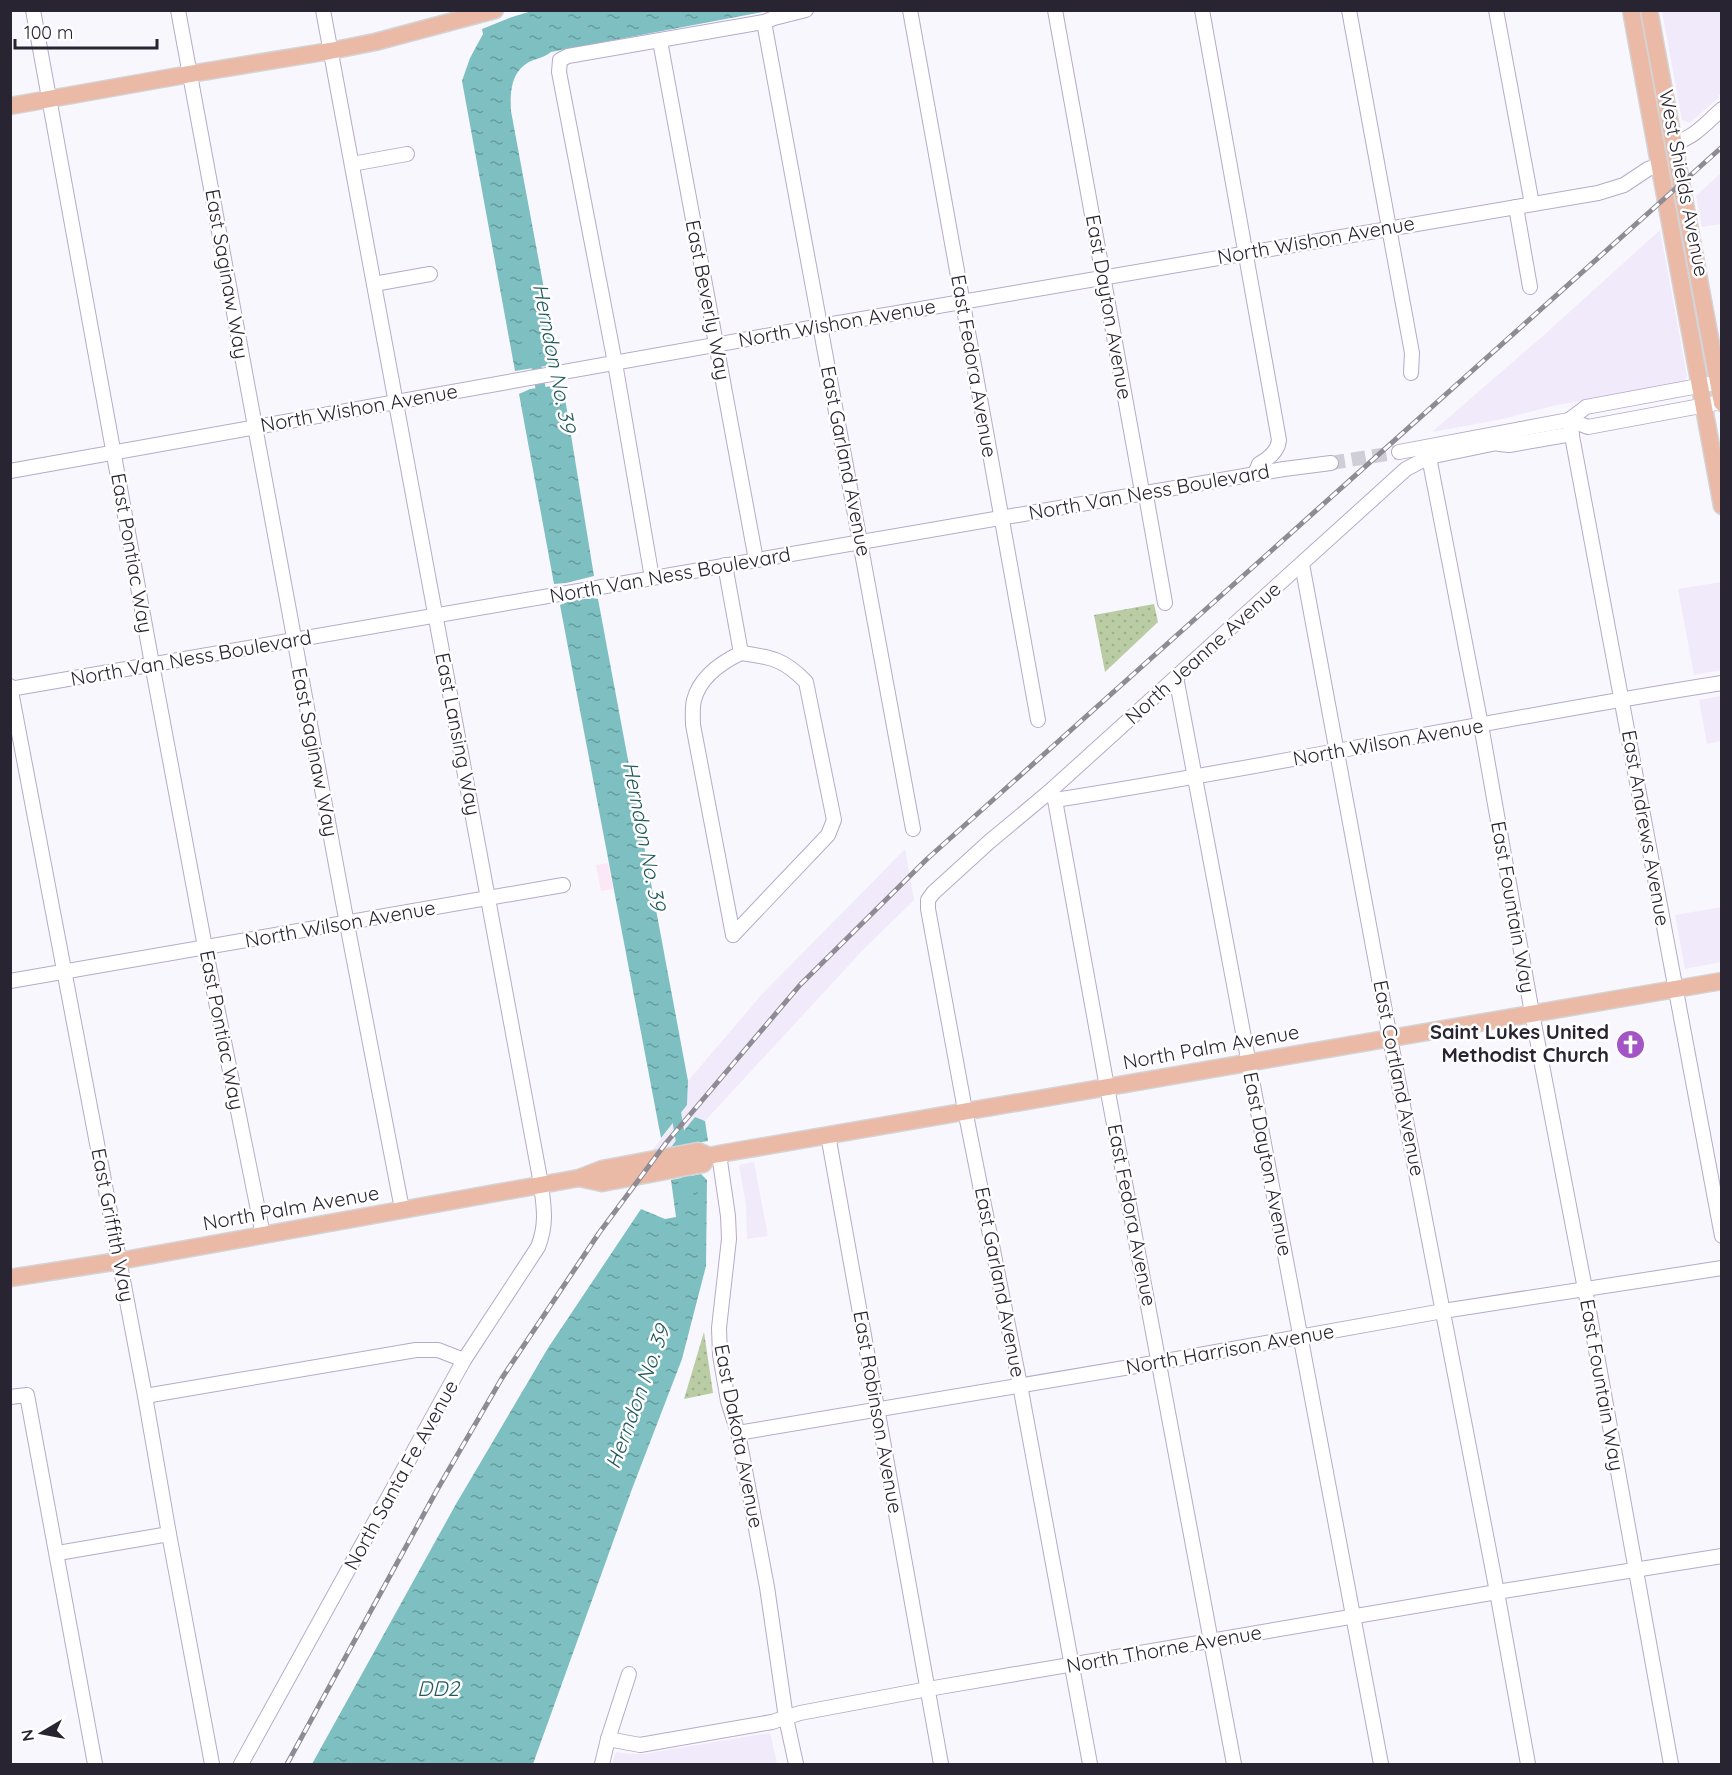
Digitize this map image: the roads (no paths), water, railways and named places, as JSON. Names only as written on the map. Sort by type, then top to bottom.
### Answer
[{"type":"main road","points":[[10,106],[330,51],[375,42],[470,14],[495,10]]},
{"type":"main road","name":"West Shields Avenue","points":[[1631,10],[1722,506]]},
{"type":"main road","name":"West Shields Avenue","points":[[1649,10],[1720,382],[1722,403]]},
{"type":"main road","name":"North Palm Avenue","points":[[10,1278],[119,1261],[541,1184],[579,1178],[602,1183],[670,1163],[706,1156],[1722,981]]},
{"type":"street","name":"East Pontiac Way","points":[[33,10],[205,947],[263,1235]]},
{"type":"street","name":"East Saginaw Way","points":[[178,10],[402,1209]]},
{"type":"street","name":"East Lansing Way","points":[[323,10],[541,1184]]},
{"type":"street","points":[[652,578],[615,363],[559,72],[560,60],[568,56],[764,22],[806,10]]},
{"type":"street","name":"East Fedora Avenue","points":[[910,10],[1038,720]]},
{"type":"street","name":"East Dayton Avenue","points":[[1055,10],[1141,486],[1147,501],[1165,603]]},
{"type":"street","points":[[1202,10],[1279,440],[1278,448],[1259,464],[1255,474]]},
{"type":"street","points":[[1349,10],[1412,353],[1412,373]]},
{"type":"street","points":[[1496,10],[1532,204]]},
{"type":"street","name":"East Garland Avenue","points":[[764,22],[913,829]]},
{"type":"street","name":"East Beverly Way","points":[[660,41],[756,560]]},
{"type":"street","points":[[1674,143],[1686,140],[1695,134],[1722,109]]},
{"type":"street","points":[[352,164],[407,154]]},
{"type":"street","name":"North Wishon Avenue","points":[[10,471],[821,326],[1598,193],[1624,185],[1659,165]]},
{"type":"street","points":[[1516,207],[1530,287]]},
{"type":"street","points":[[374,285],[430,274]]},
{"type":"street","points":[[1571,427],[1586,407],[1720,382]]},
{"type":"street","points":[[1399,452],[1521,429],[1588,427],[1722,403]]},
{"type":"street","name":"North Jeanne Avenue","points":[[1497,443],[1509,445],[1571,427]]},
{"type":"street","name":"East Andrews Avenue","points":[[1571,427],[1722,1236]]},
{"type":"street","name":"North Jeanne Avenue","points":[[928,900],[989,842],[1052,796],[1176,677],[1406,469],[1430,457],[1497,443],[1521,429]]},
{"type":"street","name":"East Fountain Way","points":[[1430,457],[1671,1764]]},
{"type":"street","name":"North Van Ness Boulevard","points":[[11,688],[1255,474],[1331,463]]},
{"type":"street","name":"East Cortland Avenue","points":[[1302,564],[1528,1764]]},
{"type":"street","points":[[724,565],[741,653]]},
{"type":"street","points":[[741,653],[778,660],[793,669],[806,682],[834,820],[828,835],[733,935],[693,725],[693,701],[705,678],[722,663],[741,653]]},
{"type":"street","name":"East Dayton Avenue","points":[[1176,677],[1381,1764]]},
{"type":"street","name":"North Wilson Avenue","points":[[1052,796],[1196,776],[1722,683]]},
{"type":"street","name":"East Griffith Way","points":[[11,688],[212,1764]]},
{"type":"street","name":"East Fedora Avenue","points":[[1052,796],[1234,1764]]},
{"type":"street","name":"North Wilson Avenue","points":[[10,981],[563,885]]},
{"type":"street","name":"East Garland Avenue","points":[[928,900],[965,1110],[1020,1385],[1090,1764]]},
{"type":"street","name":"East Robinson Avenue","points":[[828,1135],[941,1764]]},
{"type":"street","name":"East Dakota Avenue","points":[[706,1156],[728,1216],[729,1239],[719,1328],[720,1355],[728,1401],[738,1433],[767,1587],[786,1718],[796,1764]]},
{"type":"street","name":"North Santa Fe Avenue","points":[[241,1764],[464,1360],[538,1247],[544,1232],[541,1184]]},
{"type":"street","name":"North Harrison Avenue","points":[[738,1433],[1160,1362],[1443,1311],[1722,1268]]},
{"type":"street","points":[[145,1396],[416,1350],[438,1350],[464,1360]]},
{"type":"street","points":[[10,1397],[27,1395],[58,1553],[95,1764]]},
{"type":"street","points":[[58,1553],[169,1534]]},
{"type":"street","name":"North Thorne Avenue","points":[[608,1739],[640,1745],[761,1724],[801,1713],[928,1689],[1352,1616],[1722,1556]]},
{"type":"street","points":[[602,1764],[629,1674]]},
{"type":"water","points":[[535,10],[768,11],[551,52],[529,62],[518,71],[513,83],[511,111],[558,364],[515,371],[462,81],[470,58],[483,34],[482,29]]},
{"type":"water","points":[[563,386],[594,576],[554,584],[519,394],[530,389]]},
{"type":"water","points":[[592,598],[598,599],[688,1081],[687,1105],[661,1138],[560,605]]},
{"type":"water","points":[[695,1117],[705,1121],[708,1141],[671,1147]]},
{"type":"water","name":"DD2","points":[[701,1174],[707,1180],[706,1266],[682,1359],[632,1489],[533,1764],[312,1764],[456,1504],[548,1348],[641,1209],[665,1219],[676,1217],[671,1180]]},
{"type":"waterway","name":"Herndon No. 39","points":[[534,354],[543,401]]},
{"type":"waterway","name":"Herndon No. 39","points":[[675,1106],[689,1191]]},
{"type":"tunnel","points":[[1331,463],[1399,452]]},
{"type":"railway","points":[[287,1764],[437,1490],[502,1378],[599,1233],[666,1143],[800,985],[927,859],[1722,147]]},
{"type":"place","name":"Saint Lukes United Methodist Church","points":[[1630,1044]]}]
